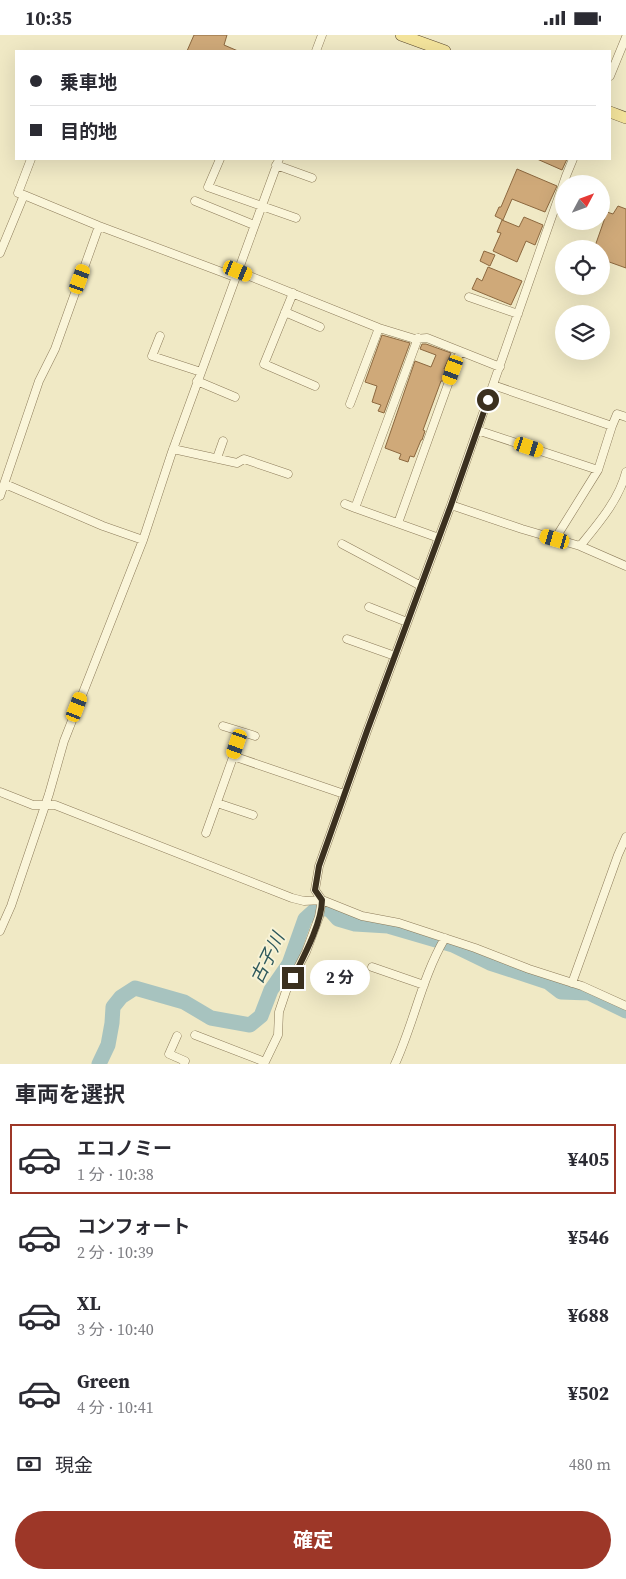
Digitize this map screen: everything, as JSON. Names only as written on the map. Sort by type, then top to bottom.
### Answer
[{"type":"main road","points":[[402,35],[442,50]]},
{"type":"main road","points":[[611,112],[626,118]]},
{"type":"street","points":[[316,50],[322,35]]},
{"type":"street","points":[[611,74],[626,37]]},
{"type":"street","points":[[31,160],[18,193],[99,226],[293,293],[379,328],[418,338],[427,338],[500,367]]},
{"type":"street","points":[[220,160],[208,187],[296,217]]},
{"type":"street","points":[[195,1035],[264,1063],[278,1035],[279,1012],[286,991],[306,952],[319,917],[322,902],[315,890],[319,866],[451,505],[566,176],[574,160]]},
{"type":"street","points":[[0,931],[12,906],[64,741],[142,539],[277,162],[312,178]]},
{"type":"street","points":[[0,253],[24,195]]},
{"type":"street","points":[[195,201],[254,225]]},
{"type":"street","points":[[99,226],[55,349],[38,381],[2,490],[142,539]]},
{"type":"street","points":[[293,293],[264,364],[315,386]]},
{"type":"street","points":[[469,297],[518,314]]},
{"type":"street","points":[[285,312],[320,327]]},
{"type":"street","points":[[350,404],[379,328]]},
{"type":"street","points":[[160,336],[152,355],[201,372]]},
{"type":"street","points":[[355,508],[418,338]]},
{"type":"street","points":[[398,523],[460,351]]},
{"type":"street","points":[[197,381],[235,397]]},
{"type":"street","points":[[493,385],[612,426]]},
{"type":"street","points":[[555,539],[598,470],[617,414],[626,417]]},
{"type":"street","points":[[477,430],[598,470]]},
{"type":"street","points":[[218,458],[223,441]]},
{"type":"street","points":[[173,449],[237,463],[244,459],[288,475]]},
{"type":"street","points":[[580,546],[599,523],[625,476]]},
{"type":"street","points":[[345,504],[439,538]]},
{"type":"street","points":[[451,505],[580,546],[626,566]]},
{"type":"street","points":[[342,544],[421,585]]},
{"type":"street","points":[[369,607],[407,622]]},
{"type":"street","points":[[346,639],[395,656]]},
{"type":"street","points":[[223,726],[255,736]]},
{"type":"street","points":[[206,833],[242,732]]},
{"type":"street","points":[[233,756],[344,794]]},
{"type":"street","points":[[0,793],[34,805],[55,805],[292,898],[322,902],[362,916],[399,923],[572,983],[626,1006]]},
{"type":"street","points":[[217,803],[253,815]]},
{"type":"street","points":[[572,983],[626,837]]},
{"type":"street","points":[[618,855],[626,859]]},
{"type":"street","points":[[395,1064],[410,1028],[424,985],[445,938]]},
{"type":"street","points":[[372,967],[424,985]]},
{"type":"street","points":[[177,1035],[169,1054],[185,1061],[184,1064]]},
{"type":"building","points":[[194,35],[227,35],[224,45],[236,50],[187,50]]},
{"type":"building","points":[[539,160],[567,160],[562,170]]},
{"type":"building","points":[[517,169],[555,185],[555,190],[545,212],[512,199],[503,220],[495,216],[499,207],[501,207]]},
{"type":"building","points":[[618,206],[626,209],[626,268],[610,262],[610,240],[597,240],[601,230],[610,230],[610,213],[613,214]]},
{"type":"building","points":[[524,217],[543,225],[535,245],[526,241],[517,262],[493,251],[501,233],[497,232],[502,220],[519,227]]},
{"type":"building","points":[[484,251],[495,255],[490,266],[480,261]]},
{"type":"building","points":[[488,267],[522,281],[511,305],[472,289],[477,278],[482,281]]},
{"type":"building","points":[[382,335],[410,343],[384,413],[378,411],[381,405],[372,402],[377,386],[365,382]]},
{"type":"building","points":[[422,344],[451,353],[444,369],[447,370],[445,377],[441,381],[423,430],[425,431],[422,440],[414,457],[410,456],[408,462],[399,459],[401,454],[385,448],[415,361],[431,367],[436,355],[420,349]]},
{"type":"waterway","name":"古子川","points":[[99,1064],[108,1045],[113,1007],[121,997],[135,988],[184,1002],[211,1018],[250,1025],[261,1016],[271,990],[289,964],[305,919],[316,909],[329,909],[338,919],[355,924],[388,926],[453,945],[490,963],[548,982],[561,992],[589,993],[626,1011]]},
{"type":"route","points":[[293,978],[306,952],[319,917],[322,900],[315,890],[319,866],[488,400]]}]
